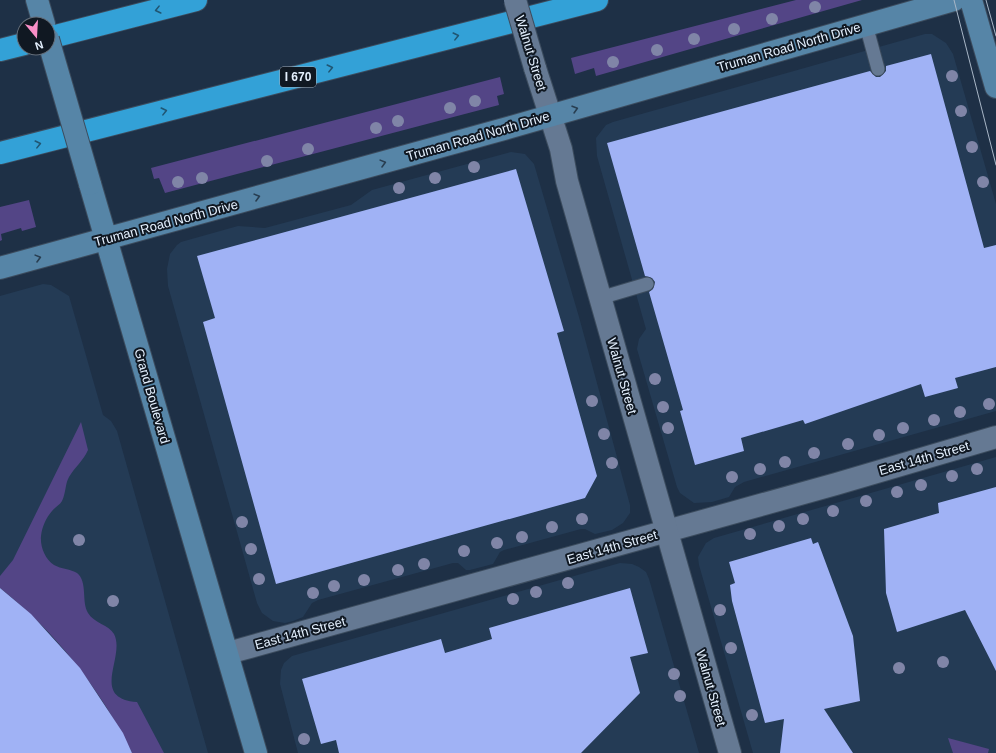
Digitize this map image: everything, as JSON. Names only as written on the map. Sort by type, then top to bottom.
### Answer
[{"type":"highway","points":[[56,36],[196,0]]},
{"type":"highway","name":"I 670","points":[[0,153],[597,0]]},
{"type":"highway","points":[[0,50],[16,46]]},
{"type":"main road","name":"Truman Road North Drive","points":[[0,268],[551,116],[954,0]]},
{"type":"main road","points":[[971,0],[996,88]]},
{"type":"main road","points":[[37,1],[42,16]]},
{"type":"main road","name":"Grand Boulevard","points":[[53,56],[256,753]]},
{"type":"street","name":"Walnut Street","points":[[516,0],[535,68],[551,116],[567,181],[730,753]]},
{"type":"street","name":"East 14th Street","points":[[228,653],[667,532],[996,437]]},
{"type":"lane","points":[[866,25],[878,68]]},
{"type":"lane","points":[[600,298],[647,284]]},
{"type":"shaded area","points":[[796,0],[862,0],[596,76],[594,68],[575,74],[571,58]]},
{"type":"shaded area","points":[[925,34],[932,34],[946,43],[953,54],[996,204],[996,411],[744,482],[735,487],[729,497],[712,502],[694,503],[680,493],[677,487],[637,349],[639,339],[646,329],[597,156],[596,138],[606,125],[613,122]]},
{"type":"shaded area","points":[[500,77],[504,94],[497,96],[499,105],[165,193],[159,178],[154,179],[151,168]]},
{"type":"shaded area","points":[[511,152],[525,154],[534,164],[579,317],[630,505],[630,513],[623,523],[612,530],[595,534],[585,529],[581,529],[504,550],[500,552],[493,564],[470,570],[466,570],[458,563],[453,563],[318,600],[312,603],[303,617],[285,623],[273,621],[262,613],[257,603],[168,286],[167,269],[170,254],[181,242],[238,226],[265,228],[351,205],[372,190]]},
{"type":"shaded area","points":[[29,200],[36,227],[22,231],[21,228],[1,234],[2,240],[0,241],[0,207]]},
{"type":"shaded area","points":[[43,284],[51,285],[69,296],[103,415],[111,421],[117,431],[208,753],[0,753],[0,296]]},
{"type":"shaded area","points":[[81,422],[88,450],[69,477],[62,501],[52,511],[42,529],[42,548],[48,559],[54,565],[77,573],[82,582],[88,613],[94,619],[109,628],[114,634],[116,654],[112,675],[112,685],[115,693],[123,699],[137,702],[164,753],[132,753],[106,707],[75,663],[40,623],[0,588],[0,576],[13,560]]},
{"type":"shaded area","points":[[996,457],[996,753],[753,753],[699,565],[698,557],[706,543],[714,538]]},
{"type":"shaded area","points":[[620,563],[632,564],[639,567],[646,572],[649,579],[699,753],[298,753],[280,684],[281,670],[284,663],[292,656]]},
{"type":"shaded area","points":[[948,738],[989,749],[988,753],[953,753]]},
{"type":"building","points":[[931,54],[984,248],[996,245],[996,367],[955,378],[958,388],[925,397],[921,384],[805,424],[803,420],[741,438],[744,451],[695,465],[680,411],[683,410],[649,292],[653,289],[655,282],[652,278],[645,276],[607,143],[870,71],[876,77],[880,77],[886,71],[886,66]]},
{"type":"building","points":[[516,169],[564,331],[557,333],[597,476],[585,498],[276,584],[203,322],[215,318],[197,256]]},
{"type":"building","points":[[996,487],[996,671],[965,610],[897,632],[886,593],[884,529],[939,513],[938,503]]},
{"type":"building","points":[[811,538],[813,544],[818,542],[853,636],[860,701],[824,709],[853,753],[780,753],[784,719],[765,723],[732,601],[730,585],[735,583],[729,562]]},
{"type":"building","points":[[0,588],[31,614],[80,668],[123,733],[132,753],[0,753]]},
{"type":"building","points":[[630,588],[648,653],[630,657],[640,693],[581,753],[339,753],[336,740],[321,744],[302,679],[441,639],[445,653],[492,639],[489,628]]},
{"type":"tram line","points":[[954,0],[996,165]]},
{"type":"tram line","points":[[986,0],[996,36]]}]
